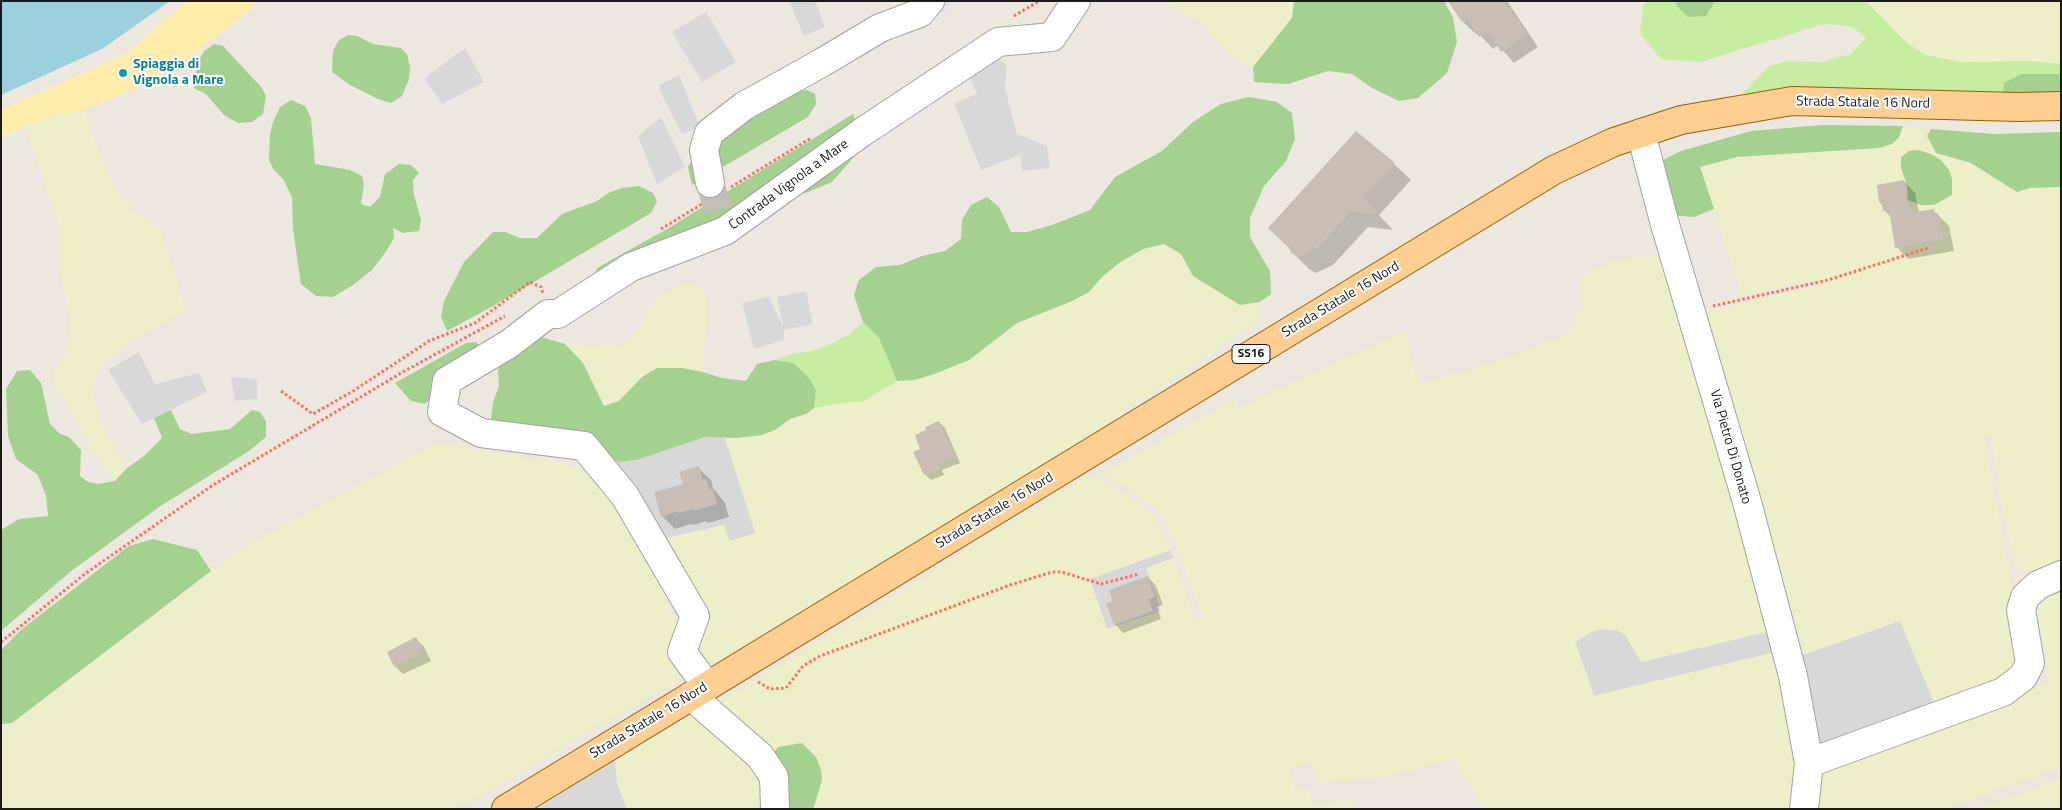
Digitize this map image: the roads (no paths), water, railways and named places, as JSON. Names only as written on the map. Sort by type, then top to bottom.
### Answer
[{"type":"main road","name":"Strada Statale 16 Nord","points":[[506,809],[1554,170],[1614,142],[1681,120],[1792,101],[2018,107],[2061,106]]},
{"type":"street","name":"Contrada Vignola a Mare","points":[[699,691],[682,652],[694,616],[625,496],[584,446],[481,433],[442,412],[447,381],[509,344],[548,314],[558,314],[631,267],[725,230],[861,133],[998,42],[1052,37],[1076,1]]},
{"type":"street","points":[[710,183],[704,150],[709,133],[744,106],[880,28],[925,7]]},
{"type":"street","name":"Via Pietro Di Donato","points":[[1642,133],[1664,221],[1747,502],[1793,676],[1808,763],[1804,809]]},
{"type":"street","points":[[1808,763],[2003,692],[2023,677],[2030,663],[2021,610],[2025,597],[2038,585],[2061,575]]},
{"type":"street","points":[[699,691],[760,756],[774,777],[776,809]]},
{"type":"water","points":[[1,1],[170,1],[102,49],[1,95]]},
{"type":"tunnel","points":[[710,183],[725,231]]},
{"type":"place","name":"Spiaggia di Vignola a Mare","points":[[123,73]]}]
